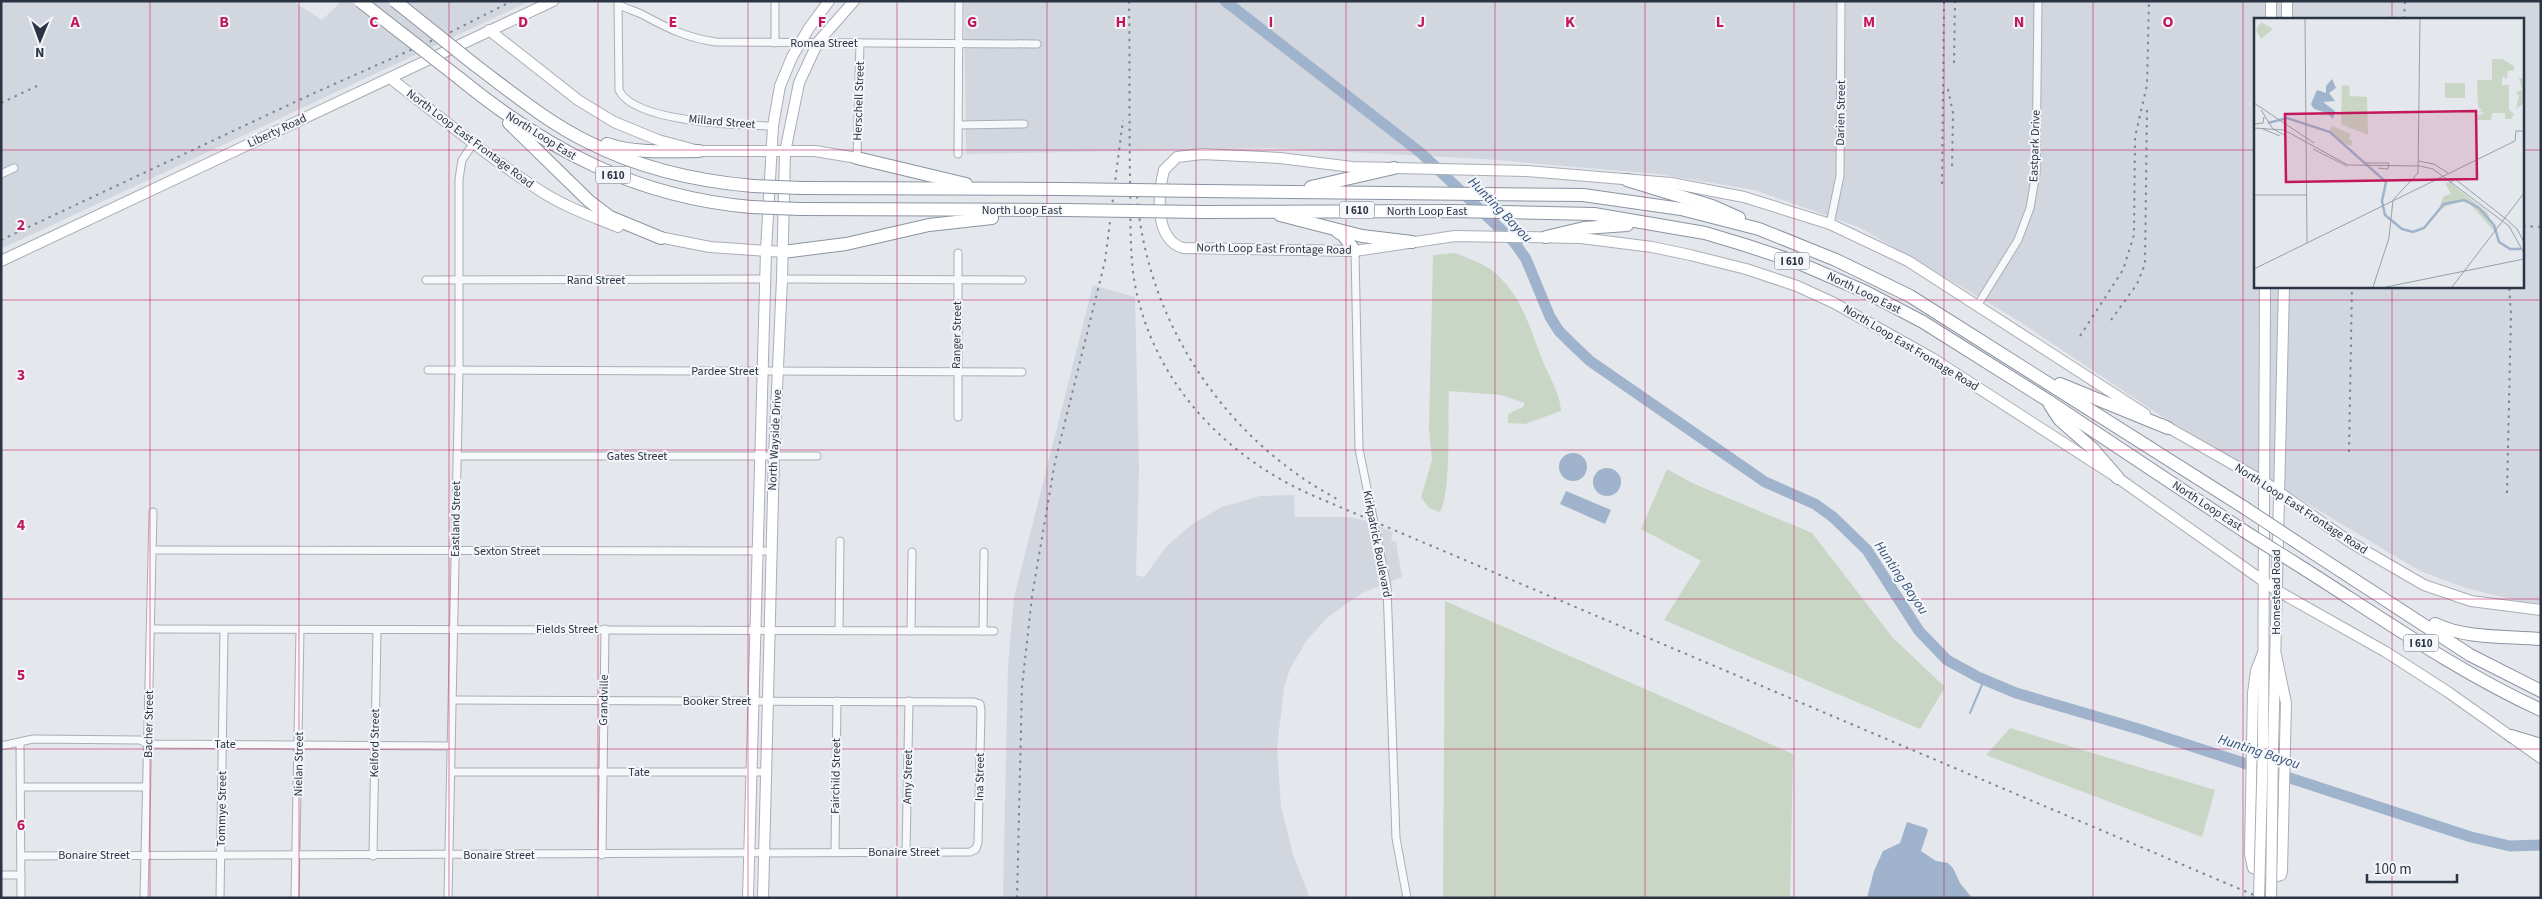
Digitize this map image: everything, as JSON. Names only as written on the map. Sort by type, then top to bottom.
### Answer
[{"type":"highway","name":"North Loop East","points":[[360,1],[490,104],[547,143],[610,174],[637,184],[693,199],[751,207],[800,209],[1202,212],[1262,210],[1451,210],[1594,214],[1705,233],[1745,245],[1799,263],[1866,292],[1923,322],[2047,400],[2244,530],[2455,665],[2503,692],[2541,710]]},
{"type":"highway","name":"North Loop East","points":[[395,1],[475,65],[557,124],[587,142],[643,165],[696,179],[752,186],[801,188],[985,188],[1583,195],[1681,209],[1758,229],[1836,260],[1910,296],[2307,548],[2470,655],[2541,691]]},
{"type":"highway","points":[[490,104],[589,201],[610,217],[661,238]]},
{"type":"highway","points":[[557,124],[619,148],[653,151],[699,151]]},
{"type":"highway","points":[[857,158],[985,188]]},
{"type":"highway","points":[[1287,192],[1394,168]]},
{"type":"highway","points":[[1626,180],[1724,210],[1758,229]]},
{"type":"highway","points":[[1262,210],[1331,229],[1383,239],[1412,242]]},
{"type":"highway","points":[[783,252],[846,244],[929,225],[993,218],[1013,211]]},
{"type":"highway","points":[[1546,237],[1584,228],[1654,224]]},
{"type":"highway","points":[[1331,229],[1343,235],[1355,251]]},
{"type":"highway","points":[[2030,371],[2168,428]]},
{"type":"highway","points":[[2047,400],[2060,420],[2093,449],[2118,478]]},
{"type":"highway","points":[[2397,606],[2445,629],[2468,634],[2541,639]]},
{"type":"highway","points":[[2511,736],[2541,745]]},
{"type":"main road","name":"Liberty Road","points":[[1,261],[553,1]]},
{"type":"main road","name":"North Wayside Drive","points":[[748,898],[750,772],[755,701],[762,456],[766,251],[773,126],[780,86],[799,44],[829,1]]},
{"type":"main road","name":"North Wayside Drive","points":[[763,898],[771,551],[779,371],[785,152],[799,83],[818,42],[854,1]]},
{"type":"main road","points":[[2271,1],[2271,18]]},
{"type":"main road","points":[[2287,1],[2287,18]]},
{"type":"main road","points":[[490,30],[578,100],[614,122],[658,140],[699,151],[815,151],[857,158]]},
{"type":"main road","name":"North Loop East Frontage Road","points":[[390,78],[473,144],[538,190],[573,209],[623,229],[661,238],[710,247],[783,252]]},
{"type":"main road","name":"North Loop East Frontage Road","points":[[2538,611],[2471,601],[2424,584],[2350,542],[2266,483],[2168,428],[1908,261],[1830,224],[1766,203],[1718,191],[1671,183],[1527,171],[1453,167],[1394,168],[1202,154],[1177,157],[1164,170],[1161,224],[1165,235],[1177,246],[1190,248],[1355,251],[1455,236],[1546,237],[1607,241],[1662,249],[1746,269],[1797,286],[1834,303],[1932,358],[2118,478],[2276,590],[2386,652],[2541,758]]},
{"type":"main road","name":"Homestead Road","points":[[2265,288],[2266,483],[2263,653],[2268,748],[2271,898]]},
{"type":"main road","name":"Homestead Road","points":[[2259,898],[2276,655],[2284,288]]},
{"type":"main road","points":[[2266,349],[2284,350]]},
{"type":"main road","points":[[2263,653],[2254,680],[2251,863],[2257,871],[2274,877],[2282,875],[2286,692],[2276,655]]},
{"type":"street","points":[[775,1],[775,43]]},
{"type":"street","points":[[958,154],[959,1]]},
{"type":"street","name":"Darien Street","points":[[1830,224],[1840,176],[1841,1]]},
{"type":"street","name":"Eastpark Drive","points":[[1977,306],[2018,240],[2030,208],[2036,173],[2038,1]]},
{"type":"street","name":"Romea Street","points":[[619,3],[632,13],[642,14],[668,30],[692,39],[716,42],[1037,44]]},
{"type":"street","name":"Millard Street","points":[[619,3],[619,90],[626,100],[654,112],[694,122],[773,126]]},
{"type":"street","name":"Herschell Street","points":[[857,158],[860,43]]},
{"type":"street","points":[[959,125],[1024,124]]},
{"type":"street","name":"Eastland Street","points":[[448,898],[458,456],[459,179],[462,160],[473,144]]},
{"type":"street","points":[[1,174],[14,168]]},
{"type":"street","name":"Kirkpatrick Boulevard","points":[[1355,251],[1360,449],[1387,587],[1396,838],[1407,898]]},
{"type":"street","name":"Ranger Street","points":[[958,253],[958,417]]},
{"type":"street","name":"Rand Street","points":[[426,280],[766,279]]},
{"type":"street","points":[[782,279],[1022,280]]},
{"type":"street","name":"Pardee Street","points":[[428,370],[1022,372]]},
{"type":"street","name":"Gates Street","points":[[458,456],[817,456]]},
{"type":"street","name":"Bacher Street","points":[[144,898],[154,512]]},
{"type":"street","points":[[839,630],[840,541]]},
{"type":"street","name":"Sexton Street","points":[[153,550],[771,551]]},
{"type":"street","points":[[911,631],[912,552]]},
{"type":"street","points":[[983,631],[984,552]]},
{"type":"street","name":"Fields Street","points":[[151,629],[605,629],[757,632],[839,630],[994,631]]},
{"type":"street","name":"Grandville","points":[[602,855],[605,629]]},
{"type":"street","name":"Tommye Street","points":[[220,898],[224,630]]},
{"type":"street","name":"Nielan Street","points":[[296,898],[300,630]]},
{"type":"street","name":"Kelford Street","points":[[373,856],[377,630]]},
{"type":"street","name":"Booker Street","points":[[453,700],[910,701],[974,702],[980,704]]},
{"type":"street","name":"Fairchild Street","points":[[834,851],[837,701]]},
{"type":"street","name":"Amy Street","points":[[906,852],[910,701]]},
{"type":"street","name":"Ina Street","points":[[976,849],[981,739],[980,704]]},
{"type":"street","name":"Tate","points":[[1,746],[33,739],[140,740],[148,744],[451,746]]},
{"type":"street","points":[[20,743],[21,898]]},
{"type":"street","name":"Tate","points":[[452,772],[766,772]]},
{"type":"street","points":[[21,787],[147,787]]},
{"type":"street","name":"Bonaire Street","points":[[21,856],[749,854],[834,851],[970,852],[976,849]]},
{"type":"street","points":[[1,875],[21,875]]},
{"type":"shaded area","points":[[1,1],[292,1],[322,20],[342,1],[530,1],[1,249]]},
{"type":"shaded area","points":[[964,1],[2541,1],[2541,603],[2522,602],[2466,588],[2420,571],[2155,412],[2011,316],[1859,227],[1755,190],[1658,174],[1484,159],[1272,148],[966,154]]},
{"type":"shaded area","points":[[1093,285],[1135,297],[1139,470],[1136,575],[1144,577],[1166,547],[1191,525],[1222,507],[1260,496],[1294,495],[1295,517],[1348,517],[1363,520],[1393,532],[1391,540],[1396,542],[1402,577],[1362,593],[1328,617],[1306,641],[1290,669],[1284,687],[1277,748],[1281,806],[1293,855],[1310,898],[1003,898],[1008,665],[1014,598]]},
{"type":"green space","points":[[1455,253],[1490,269],[1516,298],[1528,321],[1556,390],[1561,411],[1525,424],[1508,423],[1508,414],[1523,407],[1525,403],[1501,395],[1449,391],[1448,471],[1444,501],[1440,512],[1429,508],[1421,497],[1432,460],[1429,429],[1433,255]]},
{"type":"green space","points":[[1667,469],[1692,483],[1812,533],[1893,638],[1945,687],[1920,729],[1664,620],[1701,561],[1641,529]]},
{"type":"green space","points":[[1445,601],[1793,754],[1790,898],[1443,898]]},
{"type":"green space","points":[[2010,728],[2215,790],[2202,837],[1986,755]]},
{"type":"water","points":[[1573,453],[1583,457],[1587,467],[1583,477],[1573,481],[1563,477],[1559,467],[1563,457]]},
{"type":"water","points":[[1607,468],[1617,472],[1621,482],[1617,492],[1607,496],[1597,492],[1593,482],[1597,472]]},
{"type":"water","points":[[1566,491],[1611,510],[1605,524],[1560,504]]},
{"type":"water","points":[[1907,822],[1928,830],[1921,851],[1936,861],[1948,863],[1972,898],[1867,898],[1874,871],[1883,851],[1900,843]]},
{"type":"waterway","name":"Hunting Bayou","points":[[1225,1],[1421,153],[1514,242],[1526,259],[1550,317],[1559,331],[1590,361],[1765,482],[1815,504],[1833,517],[1867,550],[1919,631],[1947,660],[1978,677],[2016,693],[2142,730],[2471,837],[2510,846],[2541,845]]},
{"type":"waterway","points":[[1970,713],[1984,680]]},
{"type":"railway","points":[[1,240],[312,94],[449,33],[512,1]]},
{"type":"railway","points":[[1129,1],[1131,232],[1135,285],[1144,321],[1158,354],[1177,385],[1198,413],[1223,438],[1251,460],[1282,480],[1314,496],[2261,898]]},
{"type":"railway","points":[[1942,184],[1944,1]]},
{"type":"railway","points":[[1954,63],[1955,1]]},
{"type":"railway","points":[[2080,336],[2123,270],[2134,235],[2135,137],[2147,85],[2149,1]]},
{"type":"railway","points":[[2404,18],[2405,1]]},
{"type":"railway","points":[[1,103],[37,86]]},
{"type":"railway","points":[[1948,89],[1953,113],[1952,169]]},
{"type":"railway","points":[[2111,320],[2137,284],[2145,264],[2147,107]]},
{"type":"railway","points":[[1017,898],[1022,687],[1032,596],[1055,462],[1105,261],[1123,120]]},
{"type":"railway","points":[[1137,196],[1144,243],[1157,289],[1176,333],[1200,374],[1229,412],[1262,446],[1300,476],[1341,501]]},
{"type":"railway","points":[[2524,226],[2541,227]]},
{"type":"railway","points":[[2349,452],[2352,288]]},
{"type":"railway","points":[[2507,493],[2511,314],[2509,288]]}]
